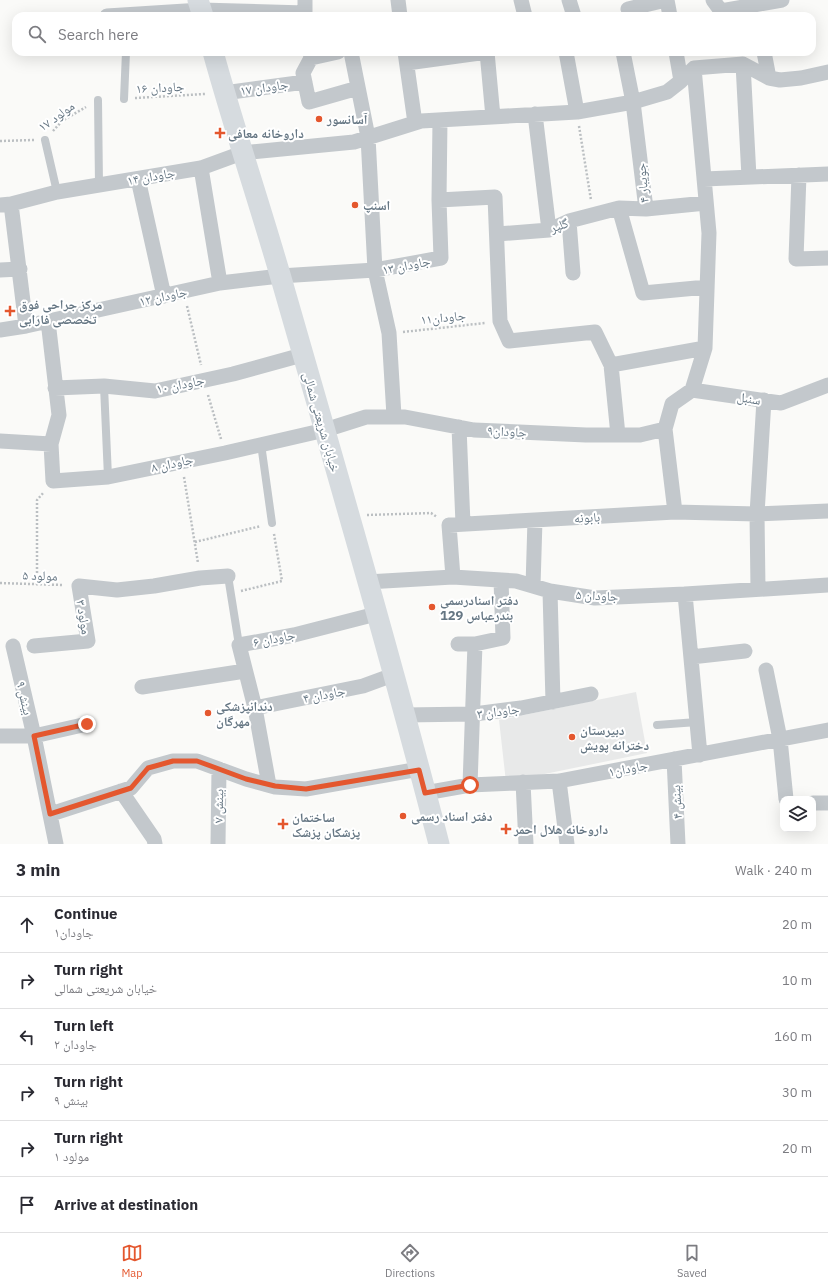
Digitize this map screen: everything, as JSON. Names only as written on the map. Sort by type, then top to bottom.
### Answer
[{"type":"main road","name":"خیابان شریعتی شمالی","points":[[214,56],[325,430],[439,844]]},
{"type":"main road","points":[[425,793],[422,822],[427,844]]},
{"type":"main road","points":[[425,793],[443,817],[451,844]]},
{"type":"street","points":[[398,0],[400,12]]},
{"type":"street","points":[[521,0],[524,12]]},
{"type":"street","points":[[569,0],[573,12]]},
{"type":"street","points":[[626,8],[666,0],[669,12]]},
{"type":"street","points":[[713,0],[720,11],[757,10],[782,0]]},
{"type":"street","points":[[164,12],[200,9],[305,10]]},
{"type":"street","points":[[310,56],[303,73],[309,102],[358,88]]},
{"type":"street","points":[[352,56],[368,137],[375,270],[389,333],[394,416]]},
{"type":"street","points":[[415,123],[406,57],[422,56]]},
{"type":"street","points":[[487,56],[493,117]]},
{"type":"street","points":[[567,56],[577,112]]},
{"type":"street","name":"جویبار ۴","points":[[624,56],[633,102],[646,209],[619,208],[643,293],[707,286]]},
{"type":"street","points":[[677,56],[681,81]]},
{"type":"street","points":[[765,56],[769,78]]},
{"type":"street","points":[[743,64],[749,177]]},
{"type":"street","points":[[242,153],[354,142],[421,121],[577,112],[633,102],[666,92],[681,81],[694,68],[743,64],[769,78],[780,80],[801,78],[828,72]]},
{"type":"street","points":[[675,512],[665,429],[672,404],[692,390],[705,348],[708,233],[694,68]]},
{"type":"street","name":"جاودان ۱۷","points":[[224,93],[305,82]]},
{"type":"street","points":[[535,114],[549,230]]},
{"type":"street","name":"جاودان ۱۳","points":[[280,276],[375,270],[441,258],[439,200],[440,120]]},
{"type":"street","name":"جاودان ۱۴","points":[[6,204],[57,192],[201,168],[242,153]]},
{"type":"street","points":[[201,168],[220,283]]},
{"type":"street","points":[[704,179],[828,174]]},
{"type":"street","points":[[799,175],[796,259],[828,258]]},
{"type":"street","points":[[138,179],[164,296]]},
{"type":"street","points":[[439,200],[495,197],[500,321],[509,341],[595,332],[611,365],[618,434]]},
{"type":"street","points":[[646,209],[706,203]]},
{"type":"street","points":[[6,204],[20,269],[26,326]]},
{"type":"street","name":"گلپر","points":[[497,234],[549,230],[569,221],[619,208]]},
{"type":"street","points":[[569,221],[573,272]]},
{"type":"street","points":[[0,270],[20,269]]},
{"type":"street","name":"جاودان ۱۲","points":[[0,330],[26,326],[220,283],[280,276]]},
{"type":"street","points":[[48,321],[59,415],[50,444],[53,481]]},
{"type":"street","points":[[611,365],[705,348]]},
{"type":"street","name":"جاودان ۱۰","points":[[55,388],[104,386],[155,391],[302,355]]},
{"type":"street","name":"سنبل","points":[[692,390],[781,403],[828,385]]},
{"type":"street","points":[[758,589],[757,514],[764,400]]},
{"type":"street","name":"جاودان۹","points":[[325,430],[366,417],[394,416],[474,430],[586,434],[640,434],[665,429]]},
{"type":"street","points":[[453,577],[459,427]]},
{"type":"street","name":"جاودان ۸","points":[[53,481],[108,476],[225,453],[325,430]]},
{"type":"street","points":[[0,441],[50,444]]},
{"type":"street","name":"بابونه","points":[[456,524],[675,512],[757,514],[828,511]]},
{"type":"street","points":[[533,586],[535,520]]},
{"type":"street","points":[[79,586],[117,590],[154,586],[200,578],[228,576]]},
{"type":"street","name":"جاودان ۵","points":[[367,582],[453,577],[516,581],[550,591],[595,598],[828,585]]},
{"type":"street","points":[[458,644],[475,644],[502,638],[501,580]]},
{"type":"street","name":"مولود ۳","points":[[34,646],[88,641],[79,586]]},
{"type":"street","points":[[550,591],[553,702]]},
{"type":"street","points":[[685,594],[700,755]]},
{"type":"street","name":"جاودان ۶","points":[[239,645],[294,635],[376,614]]},
{"type":"street","points":[[470,785],[474,714],[475,644]]},
{"type":"street","points":[[239,645],[255,708],[269,785]]},
{"type":"street","name":"بینش ۹","points":[[13,646],[34,736],[56,844]]},
{"type":"street","points":[[691,657],[745,651]]},
{"type":"street","points":[[766,670],[780,739],[786,796]]},
{"type":"street","points":[[142,687],[245,671]]},
{"type":"street","name":"جاودان ۴","points":[[255,708],[363,686],[393,675]]},
{"type":"street","name":"جاودان ۳","points":[[404,715],[474,714],[521,708],[591,694]]},
{"type":"street","points":[[0,736],[34,736],[87,724]]},
{"type":"street","name":"جاودان۱","points":[[425,793],[470,785],[560,781],[828,730]]},
{"type":"street","name":"بینش ۴","points":[[674,759],[678,844]]},
{"type":"street","points":[[50,814],[131,788],[148,768],[173,761],[197,761],[246,779],[269,785],[306,789],[419,770]]},
{"type":"street","name":"بینش ۷","points":[[218,844],[219,769]]},
{"type":"street","points":[[560,781],[567,844]]},
{"type":"street","points":[[523,782],[526,844]]},
{"type":"street","points":[[121,791],[154,839],[155,844]]},
{"type":"street","points":[[816,803],[828,803]]},
{"type":"lane","points":[[124,99],[126,56]]},
{"type":"lane","points":[[98,100],[99,185]]},
{"type":"lane","points":[[45,140],[57,192]]},
{"type":"lane","points":[[104,386],[108,476]]},
{"type":"lane","points":[[261,444],[272,523]]},
{"type":"lane","name":"جاودان ۶","points":[[228,576],[239,645]]},
{"type":"lane","points":[[657,725],[697,722]]},
{"type":"path","name":"جاودان ۱۶","points":[[124,99],[224,93]]},
{"type":"path","name":"مولود ۱۷","points":[[0,141],[45,140],[62,121],[98,100]]},
{"type":"path","points":[[577,112],[593,215]]},
{"type":"path","points":[[184,291],[204,380],[225,453]]},
{"type":"path","name":"جاودان۱۱","points":[[389,333],[500,321]]},
{"type":"path","points":[[181,461],[200,578]]},
{"type":"path","points":[[37,585],[37,500],[53,481]]},
{"type":"path","points":[[349,516],[431,513],[456,524]]},
{"type":"path","points":[[195,542],[272,523],[282,581],[231,593]]},
{"type":"path","name":"مولود ۵","points":[[0,583],[79,586]]},
{"type":"shaded area","name":"دبیرستان دخترانه پویش","points":[[636,692],[647,753],[506,782],[499,720]]},
{"type":"place","name":"آسانسور","points":[[319,119]]},
{"type":"place","name":"داروخانه معافی","points":[[220,133]]},
{"type":"place","name":"اسنپ","points":[[355,205]]},
{"type":"place","name":"مرکز جراحی فوق تخصصی فارابی","points":[[10,311]]},
{"type":"place","name":"دفتر اسنادرسمی 129 بندرعباس","points":[[432,607]]},
{"type":"place","name":"دندانپزشکی مهرگان","points":[[208,713]]},
{"type":"place","name":"دبیرستان دخترانه پویش","points":[[572,737]]},
{"type":"place","name":"دفتر اسناد رسمی","points":[[403,816]]},
{"type":"place","name":"ساختمان پزشکان پزشک","points":[[283,824]]},
{"type":"place","name":"داروخانه هلال احمر","points":[[506,829]]},
{"type":"route","points":[[87,724],[34,736],[50,814],[131,788],[148,768],[173,761],[197,761],[246,779],[275,786],[306,789],[419,770],[425,793],[470,785]]}]
